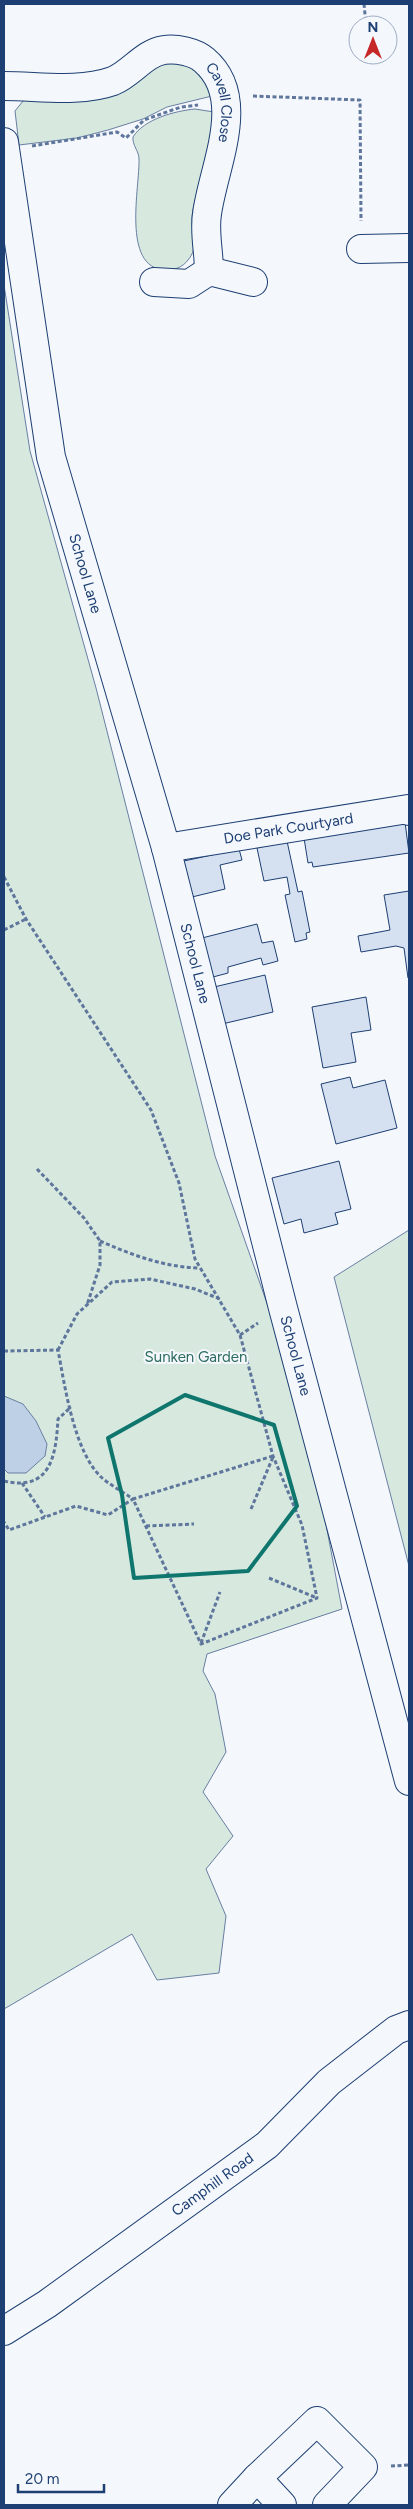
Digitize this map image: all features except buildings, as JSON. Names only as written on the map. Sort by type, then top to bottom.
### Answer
[{"type":"street","name":"Cavell Close","points":[[4,86],[97,86],[115,80],[134,70],[148,56],[165,50],[182,51],[199,56],[206,61],[221,81],[224,99],[225,135],[206,217],[209,271]]},
{"type":"street","name":"School Lane","points":[[5,146],[51,457],[166,848],[286,1318],[409,1781]]},
{"type":"street","points":[[361,250],[409,248]]},
{"type":"street","points":[[154,282],[189,284],[209,271],[253,282]]},
{"type":"street","name":"Doe Park Courtyard","points":[[166,848],[408,809],[409,811]]},
{"type":"street","name":"Camphill Road","points":[[4,2332],[46,2304],[267,2145],[329,2082],[396,2030],[409,2025]]},
{"type":"street","points":[[232,2505],[257,2478],[317,2421],[363,2467],[327,2505]]},
{"type":"street","points":[[257,2478],[282,2505]]},
{"type":"path","points":[[5,146],[117,132],[126,138],[144,120],[163,112],[194,105],[209,105],[224,99],[255,96],[360,100],[361,250]]},
{"type":"path","points":[[4,877],[26,919],[151,1110],[179,1183],[194,1259],[220,1299],[240,1335],[273,1456],[302,1525],[317,1598]]},
{"type":"path","points":[[4,930],[26,919]]},
{"type":"path","points":[[37,1169],[84,1218],[100,1241],[129,1253],[176,1267],[200,1268]]},
{"type":"path","points":[[86,1305],[100,1265],[100,1241]]},
{"type":"path","points":[[201,1644],[133,1499],[102,1477],[85,1456],[58,1350],[77,1314],[112,1282],[150,1279],[195,1290],[220,1299]]},
{"type":"path","points":[[4,1351],[58,1350]]},
{"type":"path","points":[[4,1481],[31,1482],[46,1473],[55,1454],[58,1419],[71,1407]]},
{"type":"path","points":[[4,1522],[9,1530],[76,1506],[108,1515],[133,1499],[273,1456]]},
{"type":"path","points":[[251,1509],[273,1456]]},
{"type":"path","points":[[22,1483],[45,1517]]},
{"type":"path","points":[[146,1526],[194,1524]]},
{"type":"path","points":[[269,1578],[317,1598]]},
{"type":"path","points":[[201,1644],[220,1592]]},
{"type":"path","points":[[201,1644],[317,1598]]},
{"type":"highlighted area","points":[[185,1395],[274,1425],[297,1506],[248,1571],[134,1578],[122,1495],[108,1438]]},
{"type":"green space","points":[[183,62],[203,75],[212,96],[167,107],[143,119],[77,138],[19,145],[15,111],[23,101],[161,64]]},
{"type":"green space","points":[[195,109],[214,112],[213,131],[193,212],[194,246],[191,255],[183,265],[175,269],[165,270],[151,266],[143,256],[138,241],[136,205],[139,159],[133,137],[152,121],[169,114]]},
{"type":"green space","name":"Sunken Garden","points":[[4,285],[30,451],[96,688],[215,1156],[304,1408],[342,1609],[207,1654],[203,1671],[215,1694],[226,1752],[203,1792],[233,1836],[206,1869],[226,1916],[219,1973],[157,1980],[132,1934],[4,2009]]},
{"type":"green space","points":[[409,1230],[409,1566],[334,1277]]},
{"type":"water","points":[[4,1396],[23,1404],[36,1421],[47,1444],[45,1456],[26,1473],[8,1473],[4,1469]]}]
